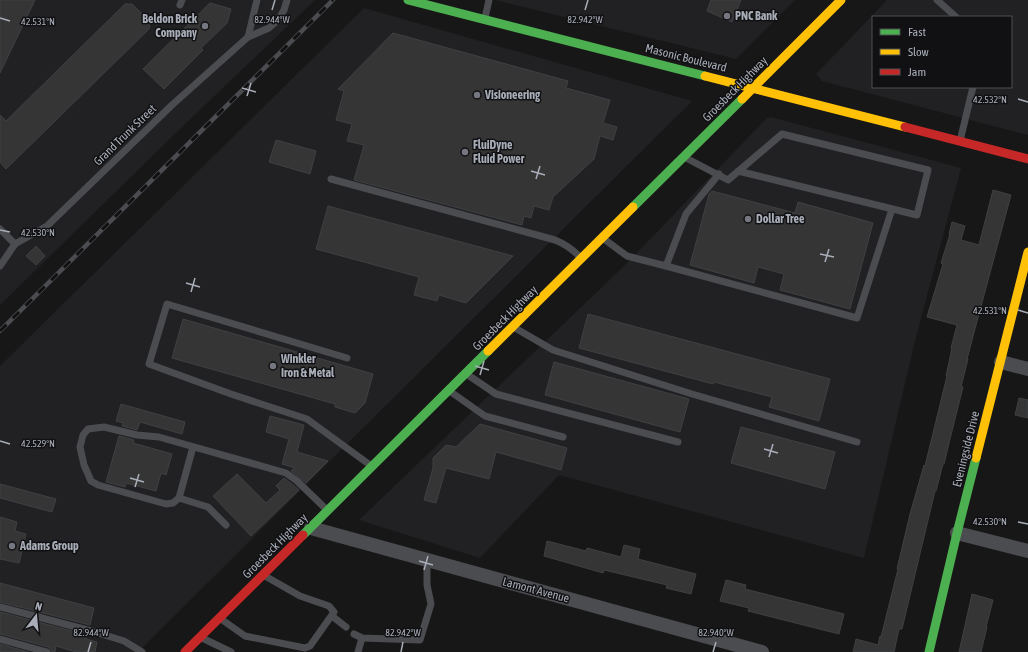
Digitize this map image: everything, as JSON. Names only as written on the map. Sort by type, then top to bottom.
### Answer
[{"type":"street","name":"Masonic Boulevard","points":[[408,0],[1028,159]]},
{"type":"street","name":"Groesbeck Highway","points":[[185,652],[841,0]]},
{"type":"street","name":"Eveningside Drive","points":[[929,652],[957,533],[1028,252]]},
{"type":"street","points":[[1001,362],[1028,369]]},
{"type":"street","name":"Lamont Avenue","points":[[311,528],[762,652]]},
{"type":"street","points":[[957,533],[1028,551]]},
{"type":"lane","points":[[248,37],[257,0]]},
{"type":"lane","name":"Grand Trunk Street","points":[[15,244],[47,226],[172,105],[248,37],[269,28],[278,20],[284,10],[287,0]]},
{"type":"lane","points":[[485,20],[489,0]]},
{"type":"lane","points":[[937,0],[955,16]]},
{"type":"lane","points":[[960,141],[973,88]]},
{"type":"lane","points":[[684,157],[728,180],[738,171],[782,134],[928,170],[916,215],[738,171]]},
{"type":"lane","points":[[666,266],[686,214],[719,174]]},
{"type":"lane","points":[[331,179],[556,240],[563,243],[582,258]]},
{"type":"lane","points":[[603,238],[627,256],[857,318],[892,209]]},
{"type":"lane","points":[[0,229],[15,244],[0,266]]},
{"type":"lane","points":[[347,358],[167,304],[149,364],[230,394],[307,419],[372,466]]},
{"type":"lane","points":[[513,327],[553,350],[692,394],[857,442]]},
{"type":"lane","points":[[466,373],[496,394],[678,442]]},
{"type":"lane","points":[[449,390],[485,416],[563,437]]},
{"type":"lane","points":[[193,447],[179,498],[173,503],[166,504],[98,485],[91,481],[84,465],[80,447],[83,435],[88,429],[104,427],[137,435],[159,437],[286,473],[297,481],[328,511]]},
{"type":"lane","points":[[179,498],[208,507],[226,525]]},
{"type":"lane","points":[[354,634],[362,638],[420,640],[431,604],[427,585],[427,560]]},
{"type":"lane","points":[[220,618],[245,636],[305,648],[310,646],[334,612],[329,606],[300,596],[263,575]]},
{"type":"lane","points":[[0,607],[124,641],[142,652]]},
{"type":"lane","points":[[332,616],[346,627]]},
{"type":"lane","points":[[200,637],[231,652]]},
{"type":"lane","points":[[358,652],[362,638]]},
{"type":"lane","points":[[0,640],[47,652]]},
{"type":"shaded area","points":[[0,0],[315,0],[182,127],[0,305]]},
{"type":"shaded area","points":[[495,0],[795,0],[736,59]]},
{"type":"shaded area","points":[[887,0],[1028,0],[1028,135],[822,81],[816,74]]},
{"type":"shaded area","points":[[364,8],[692,101],[138,652],[0,652],[0,366]]},
{"type":"shaded area","points":[[771,117],[961,168],[915,341],[864,558],[559,475],[480,558],[359,520],[625,265],[767,118]]},
{"type":"building","points":[[0,0],[35,0],[0,73]]},
{"type":"building","name":"PNC Bank","points":[[711,0],[741,0],[732,22],[707,11]]},
{"type":"building","points":[[210,3],[231,9],[227,23],[201,48],[203,50],[164,89],[143,69]]},
{"type":"building","points":[[125,4],[132,4],[150,22],[149,29],[6,169],[0,162],[0,115],[6,121]]},
{"type":"building","points":[[393,33],[568,81],[566,88],[610,100],[603,123],[617,127],[613,140],[600,136],[594,159],[553,197],[549,210],[534,206],[531,218],[524,216],[522,225],[354,180],[364,145],[347,141],[352,124],[336,120],[344,91],[338,89]]},
{"type":"building","points":[[276,140],[316,151],[310,174],[269,162]]},
{"type":"building","points":[[993,190],[1011,195],[967,359],[961,387],[963,387],[944,464],[935,491],[902,629],[899,629],[894,652],[853,652],[856,639],[878,645],[880,636],[881,637],[910,514],[924,465],[925,466],[947,376],[951,348],[957,325],[927,317],[943,264],[941,263],[952,222],[965,226],[961,240],[979,245]]},
{"type":"building","points":[[712,191],[795,213],[798,202],[873,223],[850,309],[780,290],[784,274],[758,267],[754,283],[690,265],[709,194]]},
{"type":"building","points":[[328,206],[513,256],[466,303],[439,295],[437,301],[414,295],[419,277],[316,249]]},
{"type":"building","points":[[36,246],[45,256],[36,265],[26,256]]},
{"type":"building","points":[[588,314],[830,379],[819,421],[769,407],[772,397],[714,382],[713,384],[579,348]]},
{"type":"building","name":"Winkler Iron & Metal","points":[[183,319],[373,374],[365,403],[355,413],[335,407],[335,404],[172,358]]},
{"type":"building","points":[[554,362],[689,399],[680,432],[545,395]]},
{"type":"building","points":[[1019,398],[1028,400],[1028,418],[1015,415]]},
{"type":"building","points":[[121,404],[185,422],[182,434],[140,422],[137,430],[122,426],[123,423],[116,421]]},
{"type":"building","points":[[270,416],[304,425],[297,452],[328,461],[306,483],[291,471],[295,468],[282,464],[289,439],[266,432]]},
{"type":"building","points":[[480,424],[567,448],[561,470],[496,452],[489,479],[446,468],[436,503],[424,500],[433,468],[433,458],[446,445],[456,447]]},
{"type":"building","points":[[741,427],[835,452],[825,489],[731,463]]},
{"type":"building","points":[[119,436],[134,440],[133,443],[172,454],[166,475],[161,473],[156,491],[126,483],[125,487],[106,482]]},
{"type":"building","points":[[237,474],[266,503],[280,490],[276,486],[284,478],[299,490],[251,536],[213,496]]},
{"type":"building","points":[[0,484],[56,499],[52,512],[0,498]]},
{"type":"building","name":"Adams Group","points":[[0,517],[17,522],[15,531],[26,534],[19,563],[0,559]]},
{"type":"building","points":[[547,541],[586,551],[587,548],[621,557],[624,545],[640,549],[638,559],[696,574],[691,594],[666,588],[667,585],[604,570],[603,573],[544,556]]},
{"type":"building","points":[[726,580],[746,585],[745,589],[844,614],[839,634],[748,611],[749,608],[720,601]]},
{"type":"building","points":[[0,583],[94,608],[90,625],[0,602]]},
{"type":"building","points":[[972,594],[993,600],[987,627],[981,652],[959,652]]},
{"type":"building","points":[[0,612],[87,635],[86,639],[97,642],[95,652],[76,652],[56,646],[55,652],[52,652],[48,647],[0,634]]},
{"type":"building","points":[[0,644],[28,652],[0,652]]},
{"type":"railway","points":[[0,331],[333,0]]},
{"type":"traffic: fast","points":[[408,0],[705,76]]},
{"type":"traffic: fast","points":[[633,207],[742,99]]},
{"type":"traffic: fast","points":[[303,535],[488,351]]},
{"type":"traffic: fast","points":[[929,652],[976,458]]},
{"type":"traffic: slow","points":[[742,99],[841,0]]},
{"type":"traffic: slow","points":[[705,76],[905,127]]},
{"type":"traffic: slow","points":[[488,351],[633,207]]},
{"type":"traffic: slow","points":[[976,458],[1028,252]]},
{"type":"traffic: jam","points":[[905,127],[1028,159]]},
{"type":"traffic: jam","points":[[185,652],[303,535]]},
{"type":"place","name":"PNC Bank","points":[[727,16]]},
{"type":"place","name":"Beldon Brick Company","points":[[205,26]]},
{"type":"place","name":"Visioneering","points":[[477,95]]},
{"type":"place","name":"FluiDyne Fluid Power","points":[[465,152]]},
{"type":"place","name":"Dollar Tree","points":[[748,219]]},
{"type":"place","name":"Winkler Iron & Metal","points":[[273,366]]},
{"type":"place","name":"Adams Group","points":[[12,546]]}]
